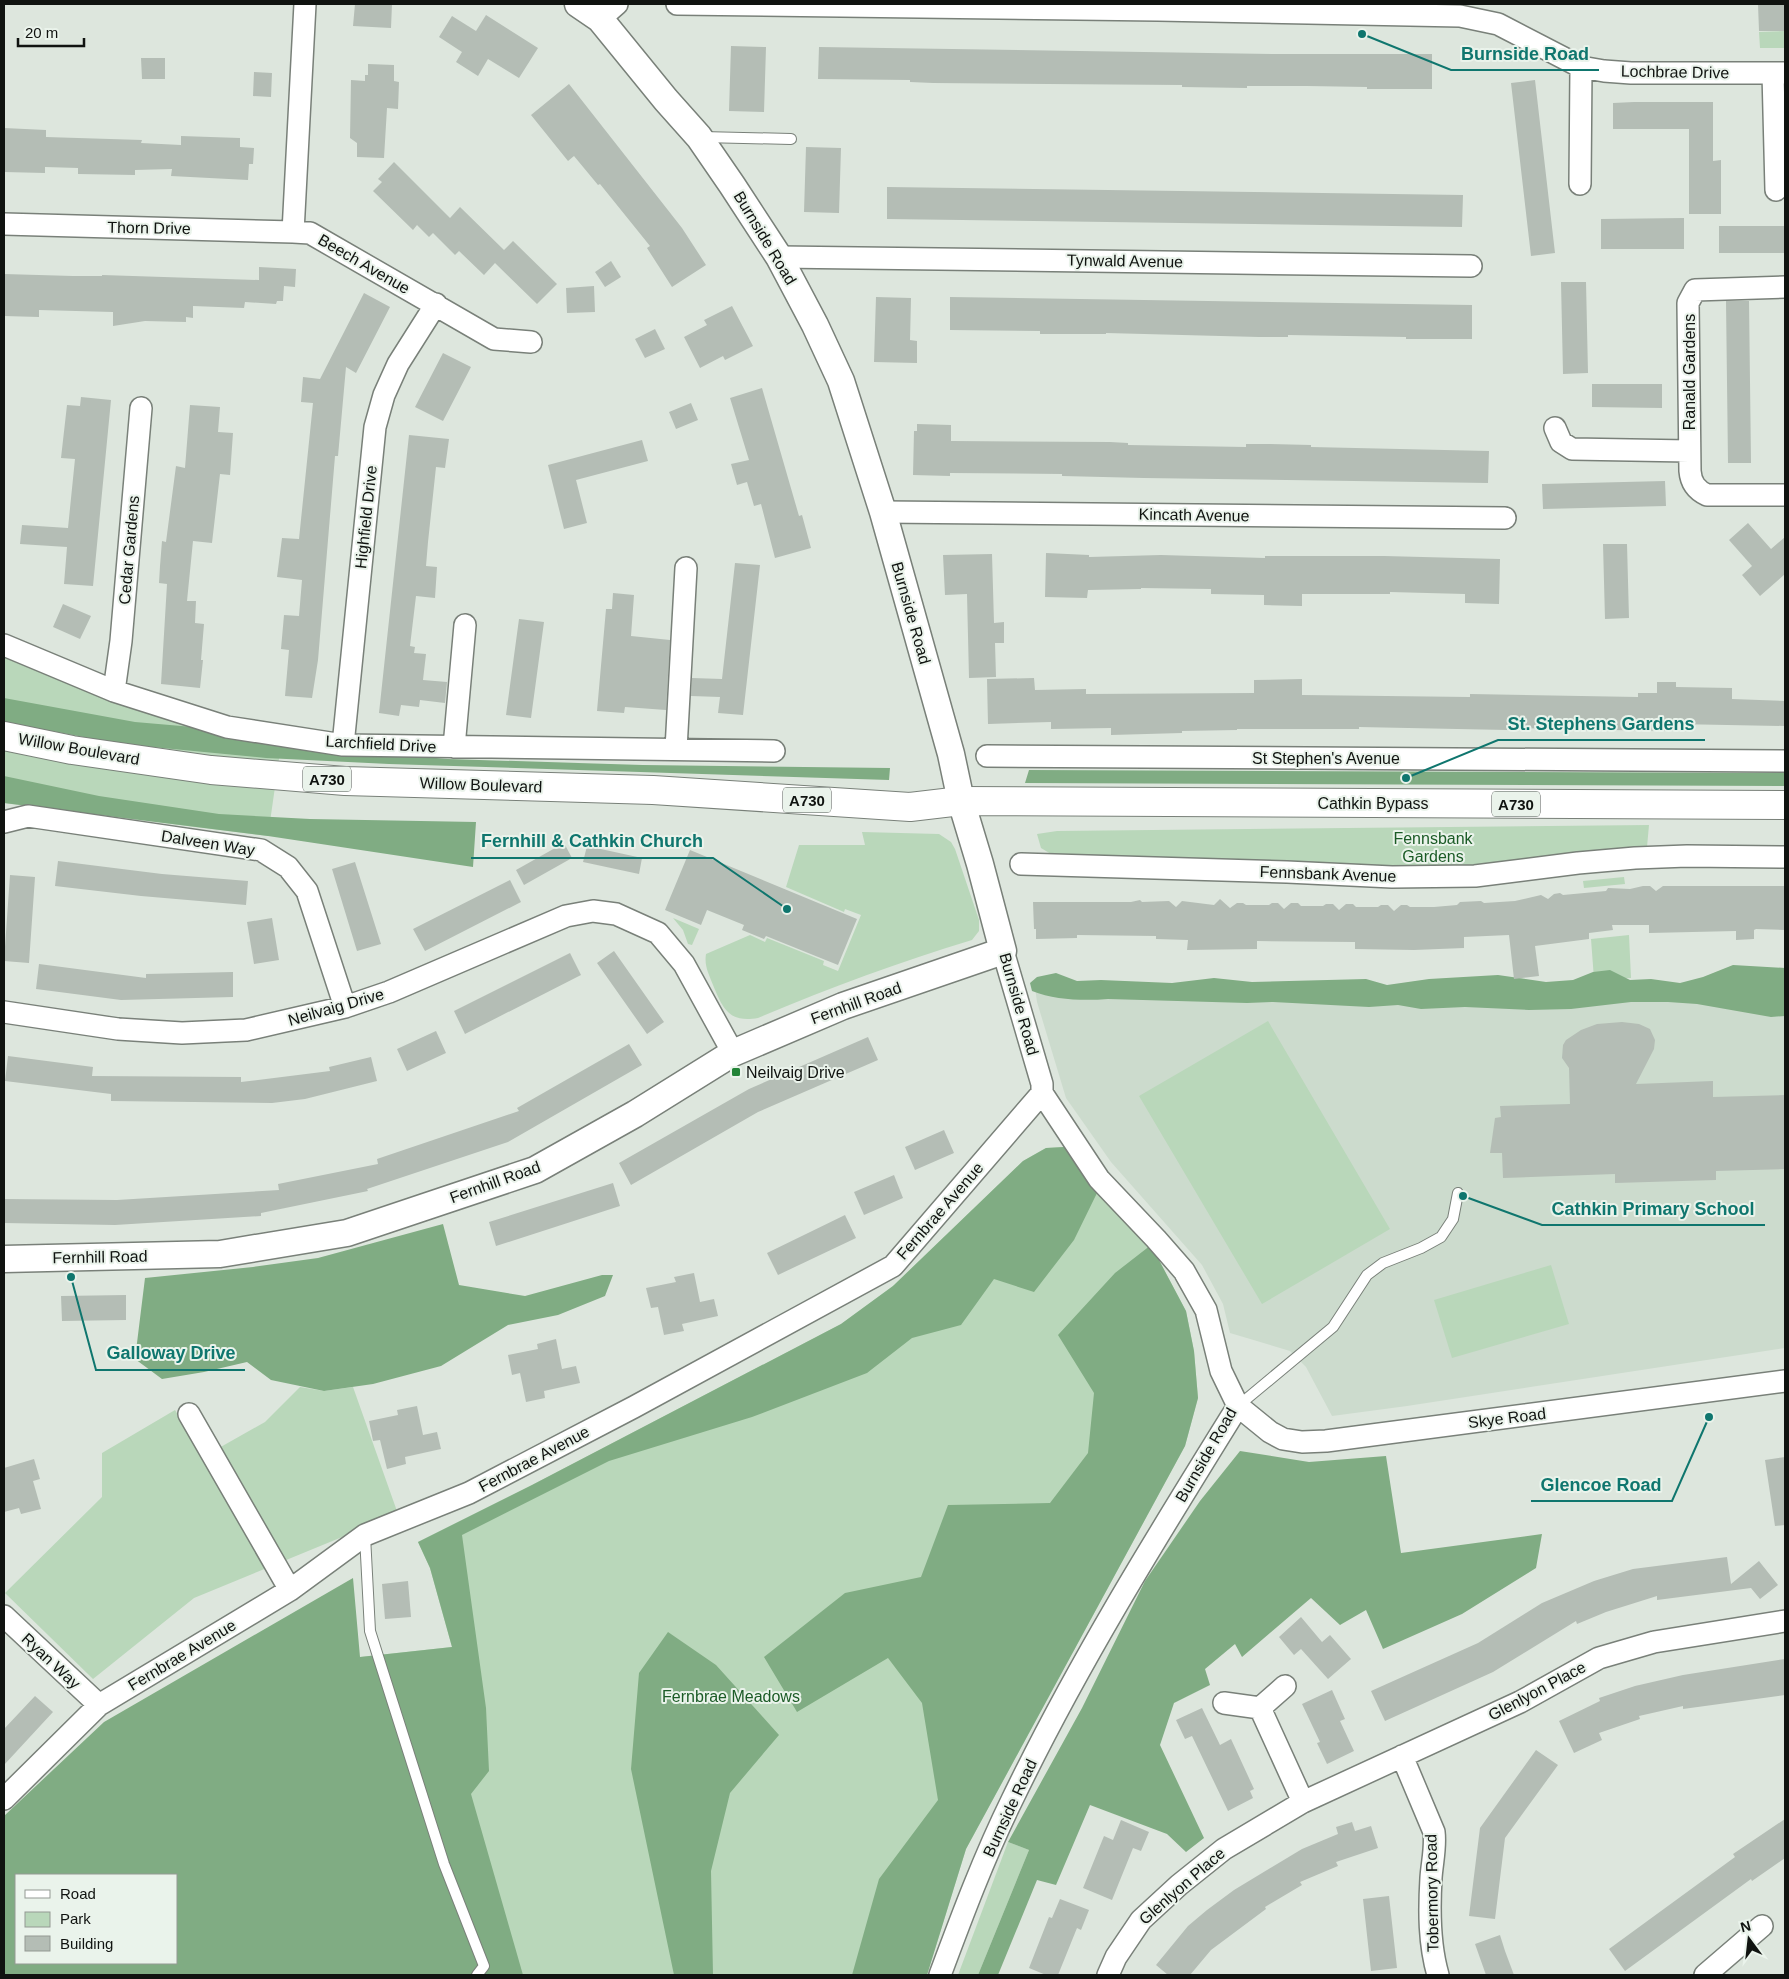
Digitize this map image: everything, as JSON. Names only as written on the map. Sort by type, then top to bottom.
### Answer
[{"type":"main road","name":"Willow Boulevard","points":[[4,736],[72,750],[212,770],[336,780],[653,790],[910,807],[961,801]]},
{"type":"main road","name":"Cathkin Bypass","points":[[961,801],[1785,805]]},
{"type":"street","points":[[293,232],[305,4]]},
{"type":"street","name":"Burnside Road","points":[[578,4],[609,11],[666,100],[699,137],[779,257],[815,325],[841,381],[882,512],[951,754],[961,801],[1042,1084],[1042,1093],[1099,1179],[1156,1238],[1184,1272],[1206,1310],[1221,1371],[1238,1406],[1141,1562],[1059,1707],[1011,1801],[973,1888],[940,1975]]},
{"type":"street","name":"Lochbrae Drive","points":[[677,4],[1403,9],[1460,16],[1498,24],[1581,67],[1631,74],[1779,73]]},
{"type":"street","points":[[1580,184],[1581,67]]},
{"type":"street","points":[[1776,190],[1779,73]]},
{"type":"street","name":"Thorn Drive","points":[[4,224],[293,232]]},
{"type":"street","name":"Beech Avenue","points":[[293,232],[310,233],[494,339],[530,342]]},
{"type":"street","name":"Tynwald Avenue","points":[[779,257],[1471,266]]},
{"type":"street","name":"Ranald Gardens","points":[[1785,287],[1706,288],[1695,290],[1688,303],[1689,451],[1690,471],[1694,486],[1700,492],[1707,495],[1785,495]]},
{"type":"street","name":"Highfield Drive","points":[[343,745],[375,427],[384,395],[398,364],[436,304]]},
{"type":"street","name":"Cedar Gardens","points":[[114,692],[121,641],[142,408]]},
{"type":"street","points":[[1555,428],[1561,442],[1572,449],[1689,451]]},
{"type":"street","name":"Kincath Avenue","points":[[882,512],[1505,518]]},
{"type":"street","points":[[676,749],[686,568]]},
{"type":"street","points":[[454,747],[465,625]]},
{"type":"street","name":"Larchfield Drive","points":[[4,645],[114,692],[227,727],[343,745],[774,751]]},
{"type":"street","name":"St Stephen's Avenue","points":[[987,756],[1785,760]]},
{"type":"street","name":"Dalveen Way","points":[[4,822],[28,816],[260,850],[288,867],[307,891],[344,1007]]},
{"type":"street","name":"Fennsbank Avenue","points":[[1021,864],[1288,872],[1392,878],[1475,876],[1635,858],[1687,856],[1785,857]]},
{"type":"street","name":"Neilvaig Drive","points":[[4,1012],[118,1029],[182,1033],[246,1030],[344,1007],[389,992],[566,916],[593,911],[616,914],[658,933],[684,964],[732,1053]]},
{"type":"street","name":"Fernhill Road","points":[[4,1259],[220,1254],[347,1233],[535,1170],[635,1114],[732,1053],[843,1006],[1003,951]]},
{"type":"street","name":"Fernbrae Avenue","points":[[4,1799],[99,1705],[290,1590],[365,1535],[470,1493],[634,1407],[893,1266],[1042,1093]]},
{"type":"street","name":"Skye Road","points":[[1238,1406],[1270,1432],[1283,1439],[1302,1442],[1326,1441],[1584,1409],[1785,1381]]},
{"type":"street","points":[[189,1414],[290,1590]]},
{"type":"street","name":"Ryan Way","points":[[4,1616],[99,1705]]},
{"type":"street","name":"Glenlyon Place","points":[[1108,1975],[1116,1956],[1141,1920],[1180,1885],[1224,1849],[1303,1802],[1520,1702],[1599,1658],[1654,1642],[1785,1621]]},
{"type":"street","points":[[1260,1708],[1285,1686]]},
{"type":"street","points":[[1224,1702],[1260,1708]]},
{"type":"street","points":[[1260,1708],[1303,1802]]},
{"type":"street","name":"Tobermory Road","points":[[1402,1756],[1434,1832],[1435,1843],[1429,1905],[1432,1957],[1438,1975]]},
{"type":"street","points":[[1705,1975],[1762,1926]]},
{"type":"lane","points":[[699,137],[791,139]]},
{"type":"lane","points":[[1238,1406],[1333,1327],[1367,1275],[1383,1263],[1421,1248],[1441,1237],[1453,1219],[1458,1193]]},
{"type":"lane","points":[[365,1535],[370,1632],[444,1864],[484,1966],[477,1975]]},
{"type":"shaded area","points":[[1035,987],[1634,998],[1785,1009],[1785,1348],[1332,1416],[1306,1367],[1290,1351],[1230,1333],[1223,1304],[1202,1265],[1111,1162],[1066,1098],[1037,1002]]},
{"type":"green space","points":[[1785,31],[1785,48],[1760,48],[1759,32]]},
{"type":"green space","points":[[4,650],[281,745],[268,836],[4,803]]},
{"type":"green space","points":[[4,698],[135,722],[193,727],[281,745],[448,759],[643,765],[890,768],[889,780],[389,764],[266,758],[121,744],[4,722]]},
{"type":"green space","points":[[1029,770],[1785,773],[1785,786],[1025,783]]},
{"type":"green space","points":[[4,776],[99,796],[219,814],[310,819],[476,822],[473,867],[268,836],[4,803]]},
{"type":"green space","name":"Fennsbank Gardens","points":[[1649,825],[1647,847],[1499,864],[1434,868],[1051,854],[1041,848],[1037,834],[1057,831]]},
{"type":"green space","points":[[862,832],[939,834],[951,842],[979,920],[979,931],[972,940],[864,976],[758,1018],[740,1018],[728,1012],[720,1001],[708,974],[706,954],[750,935],[765,942],[767,938],[824,961],[823,965],[838,971],[861,915],[845,909],[844,912],[786,887],[799,845],[865,845]]},
{"type":"green space","points":[[1624,877],[1625,884],[1584,888],[1583,881]]},
{"type":"green space","points":[[673,918],[699,929],[692,945],[688,944],[683,930]]},
{"type":"green space","points":[[1629,935],[1631,978],[1594,979],[1591,939]]},
{"type":"green space","points":[[1733,965],[1785,968],[1785,1016],[1771,1017],[1697,1004],[1668,1002],[1631,1002],[1571,1009],[1529,1010],[1465,1007],[1421,1009],[1398,1005],[1369,1007],[1273,1002],[1079,1000],[1060,998],[1032,991],[1030,983],[1037,977],[1056,973],[1077,981],[1101,980],[1172,983],[1214,978],[1252,982],[1366,979],[1387,985],[1429,979],[1498,975],[1546,982],[1573,980],[1593,972],[1610,970],[1630,980],[1651,979],[1680,983],[1703,977]]},
{"type":"green space","points":[[1268,1021],[1390,1229],[1262,1304],[1139,1096]]},
{"type":"green space","name":"Fernbrae Meadows","points":[[1064,1147],[1097,1193],[1151,1245],[1186,1311],[1194,1351],[1198,1398],[1185,1446],[966,1849],[927,1975],[459,1975],[360,1657],[452,1647],[430,1568],[418,1542],[532,1485],[841,1324],[893,1286],[1023,1161],[1046,1148]]},
{"type":"green space","points":[[1064,1147],[1097,1193],[1074,1240],[1034,1292],[994,1279],[961,1325],[912,1338],[867,1373],[752,1417],[609,1461],[462,1535],[486,1708],[489,1771],[471,1794],[523,1975],[4,1975],[4,1816],[104,1722],[353,1578],[360,1657],[452,1647],[430,1568],[418,1542],[532,1485],[841,1324],[893,1286],[1023,1161],[1046,1148]]},
{"type":"green space","points":[[443,1224],[459,1285],[525,1296],[602,1275],[613,1275],[605,1296],[558,1315],[508,1325],[441,1366],[373,1384],[324,1391],[271,1380],[247,1362],[162,1379],[135,1359],[145,1278],[318,1258]]},
{"type":"green space","points":[[1151,1245],[1186,1311],[1194,1351],[1198,1398],[1185,1446],[966,1849],[927,1975],[852,1975],[879,1879],[938,1800],[922,1703],[888,1658],[797,1712],[764,1657],[845,1593],[921,1577],[948,1505],[1050,1503],[1088,1453],[1094,1393],[1058,1335],[1115,1273]]},
{"type":"green space","points":[[1551,1265],[1569,1324],[1452,1358],[1434,1300]]},
{"type":"green space","points":[[300,1387],[324,1391],[353,1387],[398,1514],[194,1598],[93,1679],[5,1593],[102,1497],[102,1453],[175,1410],[203,1457],[265,1422]]},
{"type":"green space","points":[[1240,1451],[1309,1462],[1386,1456],[1401,1553],[1542,1534],[1536,1568],[1462,1614],[1383,1649],[1366,1610],[1340,1625],[1311,1598],[1242,1657],[1235,1644],[1205,1669],[1210,1685],[1174,1703],[1160,1745],[1204,1838],[1186,1852],[1167,1834],[1090,1805],[1056,1885],[1037,1880],[998,1975],[978,1975],[1029,1850],[1008,1842],[1082,1708],[1145,1581],[1200,1501]]},
{"type":"green space","points":[[668,1632],[716,1665],[779,1735],[730,1793],[711,1871],[713,1975],[674,1975],[631,1769],[639,1673]]},
{"type":"green space","points":[[1008,1842],[1029,1850],[978,1975],[958,1975]]},
{"type":"building","points":[[355,4],[392,4],[391,28],[353,26]]},
{"type":"building","points":[[1758,4],[1785,4],[1785,31],[1759,31]]},
{"type":"building","points":[[486,15],[538,48],[519,78],[488,59],[478,76],[456,62],[462,52],[439,37],[452,16],[476,31]]},
{"type":"building","points":[[731,46],[766,47],[764,112],[729,111]]},
{"type":"building","points":[[819,47],[1276,54],[1432,54],[1432,89],[933,83],[910,82],[910,80],[818,79]]},
{"type":"building","points":[[141,58],[165,58],[165,79],[142,79]]},
{"type":"building","points":[[368,64],[394,65],[394,81],[399,82],[398,109],[387,108],[384,158],[357,157],[357,143],[350,138],[351,80],[365,81],[365,75],[368,75]]},
{"type":"building","points":[[254,72],[272,73],[271,97],[253,96]]},
{"type":"building","points":[[1535,80],[1555,253],[1531,256],[1511,83]]},
{"type":"building","points":[[569,84],[682,228],[706,265],[672,287],[647,248],[650,246],[600,184],[598,185],[574,156],[568,161],[531,115]]},
{"type":"building","points":[[1713,102],[1713,161],[1721,160],[1721,214],[1689,214],[1689,129],[1613,129],[1613,103]]},
{"type":"building","points":[[4,128],[46,130],[46,137],[142,140],[141,143],[181,145],[181,136],[240,138],[240,147],[254,148],[253,164],[249,164],[248,180],[171,176],[172,169],[135,170],[135,175],[78,174],[78,168],[45,167],[45,173],[4,172]]},
{"type":"building","points":[[806,147],[841,148],[839,213],[804,212]]},
{"type":"building","points":[[394,162],[450,218],[460,207],[504,250],[513,241],[557,284],[537,304],[495,263],[484,275],[459,251],[455,255],[433,233],[429,237],[417,225],[413,230],[373,191],[382,182],[378,179]]},
{"type":"building","points":[[887,187],[1463,195],[1462,227],[887,219]]},
{"type":"building","points":[[1684,218],[1684,249],[1601,249],[1601,219]]},
{"type":"building","points":[[1719,226],[1785,226],[1785,253],[1719,253]]},
{"type":"building","points":[[611,261],[621,277],[605,287],[595,272]]},
{"type":"building","points":[[259,267],[296,269],[295,287],[284,286],[283,301],[277,301],[276,304],[245,302],[244,308],[193,306],[193,318],[186,317],[186,322],[145,321],[113,326],[113,312],[39,310],[39,317],[4,316],[4,274],[259,280]]},
{"type":"building","points":[[1561,282],[1586,282],[1588,373],[1563,374]]},
{"type":"building","points":[[594,286],[595,312],[567,313],[566,288]]},
{"type":"building","points":[[364,293],[390,307],[356,373],[346,367],[338,456],[335,456],[318,660],[312,698],[285,696],[289,650],[281,649],[284,615],[299,616],[302,580],[277,577],[282,538],[299,539],[313,403],[301,402],[303,377],[320,379]]},
{"type":"building","points":[[876,297],[911,298],[910,340],[917,341],[917,363],[874,362]]},
{"type":"building","points":[[950,297],[1472,305],[1472,339],[1288,335],[1288,337],[1259,337],[1106,333],[1040,334],[1040,331],[950,330]]},
{"type":"building","points":[[1726,301],[1749,301],[1751,463],[1728,463]]},
{"type":"building","points":[[732,306],[753,346],[725,360],[723,356],[700,368],[684,337],[707,325],[704,320]]},
{"type":"building","points":[[655,329],[665,349],[645,358],[635,339]]},
{"type":"building","points":[[443,353],[471,367],[443,421],[415,407]]},
{"type":"building","points":[[1592,384],[1662,384],[1662,408],[1592,407]]},
{"type":"building","points":[[762,388],[799,516],[802,515],[811,548],[775,558],[761,504],[754,506],[747,482],[737,485],[731,464],[749,460],[730,398]]},
{"type":"building","points":[[81,397],[111,400],[93,586],[64,584],[67,547],[20,544],[22,525],[68,528],[75,459],[61,458],[67,405],[80,406]]},
{"type":"building","points":[[691,403],[698,420],[676,429],[669,412]]},
{"type":"building","points":[[190,405],[220,407],[218,432],[233,433],[230,475],[220,474],[212,543],[193,541],[187,601],[196,601],[195,623],[204,624],[200,688],[161,684],[167,584],[159,583],[162,541],[166,542],[176,466],[185,468]]},
{"type":"building","points":[[917,424],[951,425],[951,441],[1110,442],[1128,443],[1128,445],[1246,447],[1246,444],[1269,444],[1311,445],[1311,447],[1489,451],[1488,483],[1144,478],[1062,476],[1062,474],[950,473],[950,476],[913,475],[914,431],[917,431]]},
{"type":"building","points":[[409,435],[449,439],[445,468],[436,467],[428,542],[426,566],[437,567],[435,598],[416,596],[410,646],[415,647],[414,653],[426,654],[423,680],[447,682],[445,703],[420,700],[419,707],[401,705],[399,716],[379,713]]},
{"type":"building","points":[[642,440],[648,461],[576,480],[587,523],[564,529],[548,465]]},
{"type":"building","points":[[1665,481],[1666,506],[1543,509],[1542,484]]},
{"type":"building","points":[[1748,523],[1771,549],[1785,537],[1785,574],[1760,596],[1742,575],[1752,566],[1729,540]]},
{"type":"building","points":[[1603,544],[1627,544],[1629,618],[1605,619]]},
{"type":"building","points":[[1046,553],[1089,555],[1089,557],[1161,555],[1265,558],[1265,556],[1384,556],[1500,559],[1499,604],[1465,603],[1465,594],[1390,592],[1390,594],[1302,594],[1302,606],[1264,605],[1264,595],[1211,594],[1211,589],[1141,588],[1088,590],[1087,598],[1045,597]]},
{"type":"building","points":[[992,554],[994,623],[1004,622],[1004,643],[995,643],[996,677],[969,678],[967,594],[945,595],[943,555]]},
{"type":"building","points":[[735,563],[760,565],[743,715],[718,713],[720,697],[691,696],[692,678],[722,679]]},
{"type":"building","points":[[613,593],[634,595],[631,636],[670,640],[666,710],[625,707],[624,713],[597,711],[606,609],[612,609]]},
{"type":"building","points":[[63,604],[91,616],[80,639],[53,627]]},
{"type":"building","points":[[519,619],[544,622],[531,718],[506,715]]},
{"type":"building","points":[[1034,678],[1035,690],[1086,689],[1086,694],[1254,693],[1254,680],[1302,679],[1302,695],[1470,697],[1470,694],[1638,697],[1638,693],[1657,693],[1657,682],[1676,682],[1676,687],[1732,688],[1732,699],[1785,701],[1785,726],[1675,724],[1675,731],[1359,727],[1359,729],[1237,729],[1111,735],[1111,728],[1051,729],[1051,722],[988,724],[987,679]]},
{"type":"building","points":[[564,843],[572,858],[524,885],[516,870]]},
{"type":"building","points":[[587,846],[642,858],[639,874],[583,862]]},
{"type":"building","points":[[690,850],[857,919],[838,965],[766,936],[764,939],[742,930],[744,925],[707,910],[701,925],[665,910]]},
{"type":"building","points":[[58,861],[162,874],[248,881],[246,905],[55,886]]},
{"type":"building","points":[[355,862],[381,944],[357,951],[332,869]]},
{"type":"building","points":[[10,875],[35,877],[29,963],[4,961]]},
{"type":"building","points":[[510,880],[521,902],[425,951],[413,929]]},
{"type":"building","points":[[1650,886],[1656,891],[1663,886],[1785,886],[1785,930],[1756,929],[1754,930],[1754,939],[1736,940],[1736,931],[1649,933],[1649,925],[1612,925],[1613,930],[1589,933],[1589,939],[1535,946],[1539,976],[1514,979],[1509,935],[1464,937],[1464,948],[1414,950],[1355,949],[1355,942],[1257,941],[1257,949],[1187,950],[1188,940],[1156,939],[1156,936],[1077,935],[1077,938],[1036,939],[1036,929],[1034,929],[1033,902],[1169,901],[1176,907],[1182,901],[1214,905],[1220,899],[1230,908],[1237,903],[1269,905],[1278,903],[1284,909],[1291,903],[1298,903],[1301,906],[1333,904],[1339,910],[1346,904],[1353,904],[1356,907],[1388,905],[1394,911],[1401,905],[1434,907],[1457,905],[1460,902],[1515,901],[1541,895],[1548,899],[1554,894],[1560,893],[1563,895],[1606,891],[1608,888],[1630,889]]},
{"type":"building","points":[[272,918],[279,960],[254,964],[247,922]]},
{"type":"building","points":[[614,951],[664,1022],[647,1034],[597,963]]},
{"type":"building","points":[[570,953],[581,975],[465,1034],[454,1011]]},
{"type":"building","points":[[39,964],[146,978],[146,974],[233,972],[233,997],[121,1000],[36,989]]},
{"type":"building","points":[[1622,1022],[1639,1024],[1650,1029],[1655,1040],[1654,1049],[1636,1084],[1713,1081],[1713,1097],[1785,1095],[1785,1169],[1716,1171],[1716,1180],[1615,1183],[1615,1174],[1503,1178],[1502,1153],[1490,1153],[1495,1118],[1501,1117],[1500,1106],[1570,1104],[1569,1068],[1562,1058],[1563,1045],[1566,1040],[1581,1030],[1597,1024]]},
{"type":"building","points":[[436,1031],[446,1053],[407,1071],[397,1049]]},
{"type":"building","points":[[868,1037],[878,1060],[758,1112],[631,1185],[619,1163],[749,1089]]},
{"type":"building","points":[[629,1044],[642,1065],[508,1142],[367,1189],[368,1191],[261,1213],[261,1216],[115,1225],[4,1223],[4,1199],[117,1200],[279,1190],[278,1184],[378,1164],[377,1159],[519,1111],[517,1108]]},
{"type":"building","points":[[8,1056],[93,1067],[92,1076],[241,1077],[241,1082],[330,1071],[329,1067],[371,1057],[377,1081],[305,1099],[272,1103],[111,1101],[111,1094],[5,1081]]},
{"type":"building","points":[[944,1130],[954,1153],[915,1170],[905,1147]]},
{"type":"building","points":[[894,1175],[903,1198],[864,1215],[854,1192]]},
{"type":"building","points":[[613,1183],[620,1206],[496,1246],[489,1222]]},
{"type":"building","points":[[845,1215],[856,1238],[778,1275],[767,1253]]},
{"type":"building","points":[[694,1273],[700,1302],[714,1299],[718,1316],[682,1324],[684,1331],[664,1335],[658,1307],[651,1308],[646,1288],[676,1282],[674,1277]]},
{"type":"building","points":[[126,1295],[126,1320],[62,1321],[61,1296]]},
{"type":"building","points":[[556,1339],[562,1369],[576,1366],[580,1383],[544,1391],[545,1398],[526,1402],[520,1373],[512,1375],[508,1355],[538,1349],[537,1344]]},
{"type":"building","points":[[417,1406],[423,1435],[437,1432],[441,1449],[405,1457],[406,1464],[387,1469],[380,1440],[373,1441],[369,1421],[398,1415],[397,1410]]},
{"type":"building","points":[[1785,1457],[1785,1525],[1775,1526],[1765,1460]]},
{"type":"building","points":[[34,1459],[40,1479],[33,1481],[41,1509],[21,1514],[19,1508],[4,1512],[4,1468]]},
{"type":"building","points":[[1727,1557],[1731,1584],[1759,1561],[1778,1585],[1760,1599],[1751,1588],[1657,1600],[1657,1596],[1606,1612],[1577,1624],[1576,1621],[1493,1672],[1385,1721],[1371,1691],[1478,1643],[1542,1603],[1594,1581],[1633,1569]]},
{"type":"building","points":[[408,1581],[411,1617],[385,1619],[382,1584]]},
{"type":"building","points":[[1301,1617],[1322,1642],[1330,1635],[1351,1659],[1328,1679],[1301,1649],[1294,1655],[1279,1637]]},
{"type":"building","points":[[1785,1659],[1785,1695],[1683,1709],[1683,1706],[1639,1716],[1640,1719],[1599,1733],[1602,1740],[1574,1753],[1559,1721],[1600,1701],[1599,1698],[1635,1686],[1683,1675]]},
{"type":"building","points":[[1332,1690],[1345,1719],[1340,1721],[1354,1751],[1327,1764],[1317,1743],[1320,1742],[1302,1704]]},
{"type":"building","points":[[35,1696],[53,1712],[4,1765],[4,1729]]},
{"type":"building","points":[[1202,1708],[1220,1745],[1231,1739],[1254,1789],[1250,1791],[1253,1798],[1228,1811],[1192,1736],[1185,1739],[1176,1720]]},
{"type":"building","points":[[1536,1750],[1558,1765],[1505,1838],[1495,1919],[1469,1916],[1480,1828]]},
{"type":"building","points":[[1785,1819],[1785,1858],[1752,1881],[1751,1879],[1625,1971],[1609,1949],[1735,1857],[1733,1854]]},
{"type":"building","points":[[1121,1820],[1149,1832],[1141,1851],[1133,1848],[1112,1900],[1083,1888],[1104,1836],[1113,1840]]},
{"type":"building","points":[[1352,1822],[1355,1831],[1371,1826],[1378,1848],[1336,1862],[1338,1866],[1300,1882],[1302,1885],[1265,1907],[1266,1909],[1211,1950],[1190,1975],[1168,1975],[1156,1965],[1188,1926],[1234,1890],[1302,1849],[1338,1834],[1336,1827]]},
{"type":"building","points":[[1389,1896],[1397,1968],[1371,1971],[1363,1899]]},
{"type":"building","points":[[1060,1899],[1089,1910],[1081,1930],[1077,1928],[1058,1975],[1046,1975],[1029,1968],[1049,1917],[1052,1918]]},
{"type":"building","points":[[1500,1935],[1514,1975],[1486,1975],[1475,1944]]},
{"type":"place","name":"Burnside Road","points":[[1362,34]]},
{"type":"place","name":"St. Stephens Gardens","points":[[1406,778]]},
{"type":"place","name":"Fernhill & Cathkin Church","points":[[787,909]]},
{"type":"place","name":"Neilvaig Drive","points":[[736,1072]]},
{"type":"place","name":"Cathkin Primary School","points":[[1463,1196]]},
{"type":"place","name":"Galloway Drive","points":[[71,1277]]},
{"type":"place","name":"Glencoe Road","points":[[1709,1417]]}]
